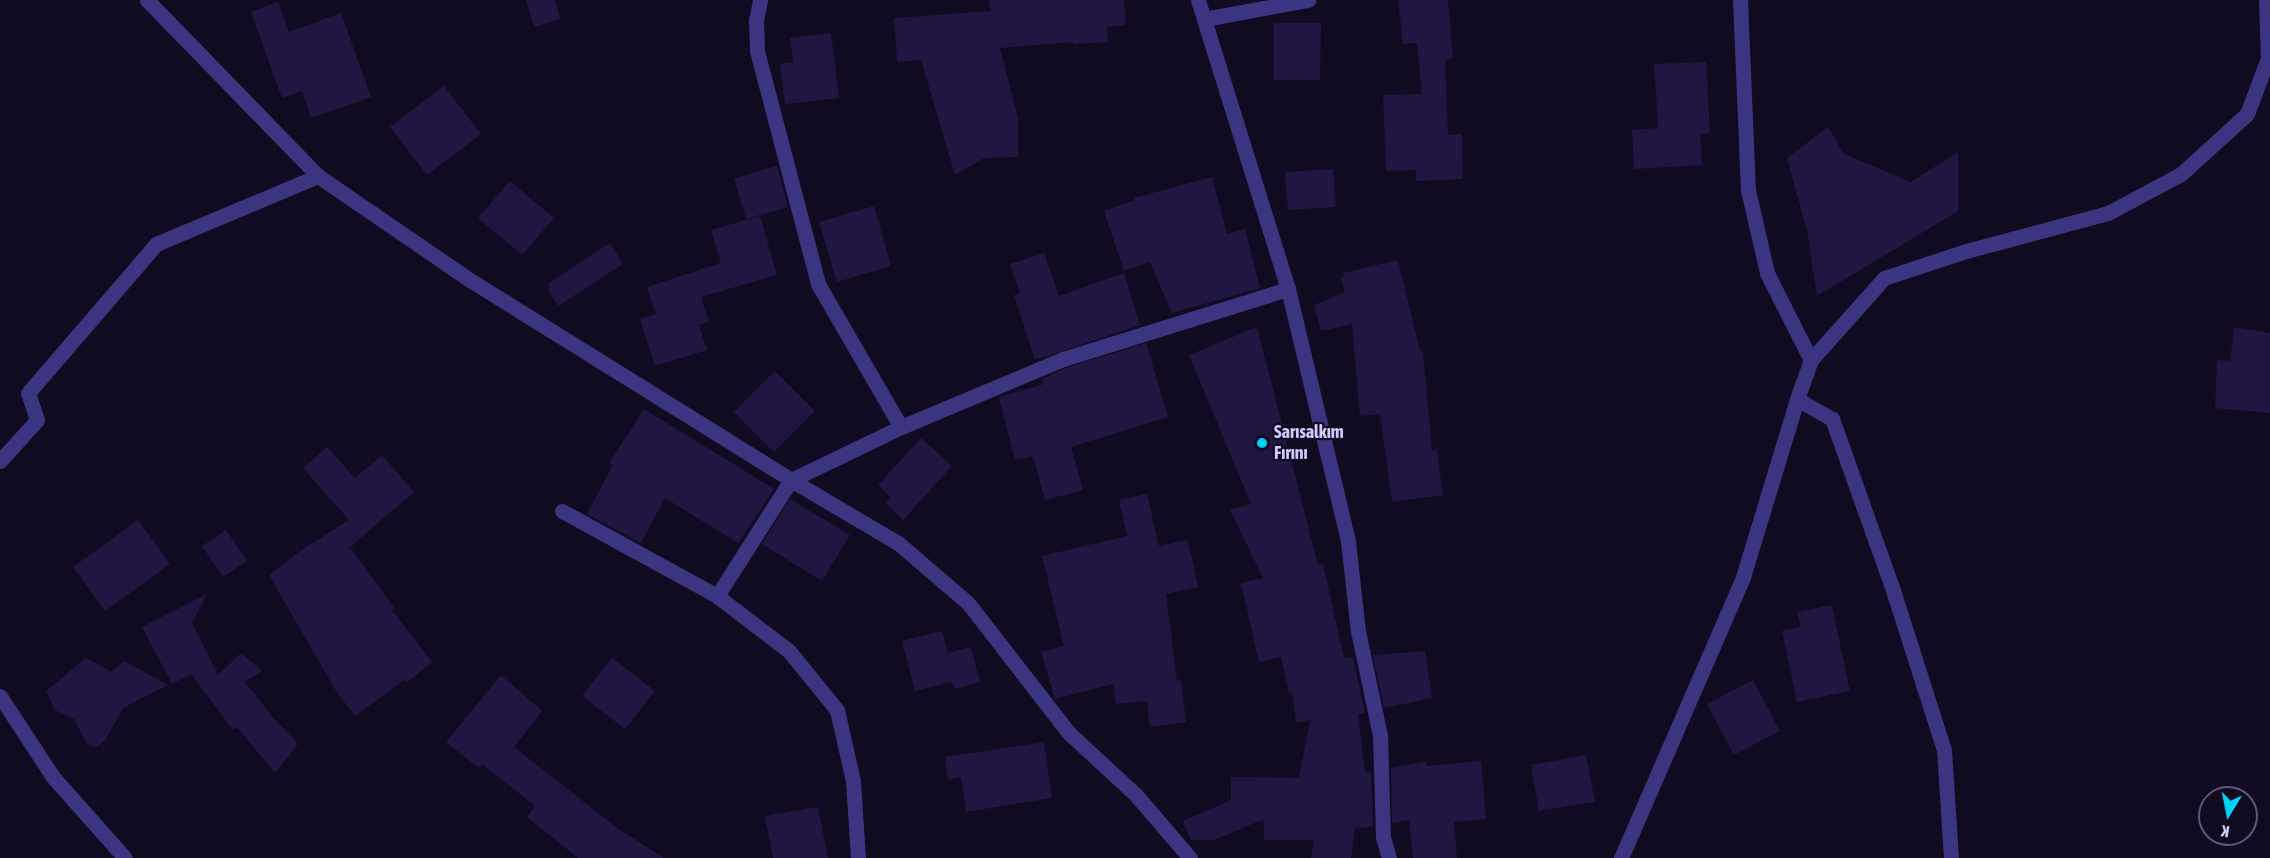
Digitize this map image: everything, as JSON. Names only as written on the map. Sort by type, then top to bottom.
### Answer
[{"type":"street","points":[[147,0],[318,176],[470,280],[791,480],[898,543],[968,603],[1069,733],[1136,795],[1190,858]]},
{"type":"street","points":[[760,0],[756,20],[757,51],[818,284],[902,426]]},
{"type":"street","points":[[1197,0],[1288,289],[1348,541],[1358,631],[1380,735],[1383,837],[1389,858]]},
{"type":"street","points":[[1204,19],[1308,0]]},
{"type":"street","points":[[1740,0],[1748,190],[1767,273],[1811,360]]},
{"type":"street","points":[[1621,858],[1743,577],[1811,360],[1884,278],[1966,251],[2108,213],[2181,174],[2247,114],[2268,58],[2266,0]]},
{"type":"street","points":[[0,461],[37,420],[28,393],[156,244],[318,176]]},
{"type":"street","points":[[717,596],[791,480],[902,426],[1063,359],[1288,289]]},
{"type":"street","points":[[1797,399],[1832,419],[1893,590],[1944,750],[1951,858]]},
{"type":"street","points":[[562,512],[717,596],[789,651],[837,710],[854,781],[858,858]]},
{"type":"street","points":[[0,696],[53,777],[125,858]]},
{"type":"building","points":[[526,0],[555,0],[560,19],[534,27]]},
{"type":"building","points":[[989,0],[1124,0],[1126,25],[1107,27],[1108,42],[1074,44],[1073,42],[1000,48],[1018,119],[1018,157],[984,158],[955,175],[921,60],[897,62],[894,18],[990,11]]},
{"type":"building","points":[[1398,0],[1448,0],[1453,59],[1445,60],[1448,135],[1462,134],[1463,179],[1416,181],[1416,170],[1386,171],[1383,95],[1422,94],[1417,43],[1403,44]]},
{"type":"building","points":[[278,2],[289,32],[341,13],[371,97],[311,118],[302,91],[282,98],[251,12]]},
{"type":"building","points":[[1274,23],[1321,23],[1320,80],[1274,80]]},
{"type":"building","points":[[831,33],[839,98],[785,104],[780,64],[793,62],[790,38]]},
{"type":"building","points":[[1706,62],[1710,133],[1700,134],[1702,165],[1634,169],[1632,130],[1658,128],[1654,64]]},
{"type":"building","points":[[444,86],[481,134],[427,175],[390,127]]},
{"type":"building","points":[[1828,127],[1844,154],[1911,182],[1958,152],[1958,211],[1817,296],[1807,231],[1787,158]]},
{"type":"building","points":[[777,166],[788,207],[746,219],[734,178]]},
{"type":"building","points":[[1333,169],[1336,207],[1288,210],[1285,172]]},
{"type":"building","points":[[1212,177],[1227,234],[1245,229],[1260,288],[1172,313],[1150,262],[1124,271],[1104,211],[1135,200],[1134,198]]},
{"type":"building","points":[[510,181],[554,218],[522,255],[478,218]]},
{"type":"building","points":[[874,206],[891,266],[837,282],[819,222]]},
{"type":"building","points":[[760,216],[777,275],[701,297],[709,321],[699,325],[707,350],[655,366],[640,319],[656,314],[647,287],[721,263],[711,230]]},
{"type":"building","points":[[610,243],[623,264],[558,306],[549,292],[549,283]]},
{"type":"building","points":[[1044,253],[1059,296],[1124,273],[1140,325],[1035,360],[1014,295],[1020,293],[1010,264]]},
{"type":"building","points":[[1398,260],[1420,351],[1423,351],[1432,451],[1437,450],[1443,495],[1392,502],[1380,414],[1360,416],[1352,324],[1321,331],[1314,305],[1345,292],[1341,278],[1344,277],[1343,273]]},
{"type":"building","points":[[1257,327],[1318,565],[1323,564],[1344,658],[1353,657],[1365,713],[1358,714],[1365,773],[1371,772],[1373,826],[1355,829],[1351,858],[1311,858],[1314,840],[1264,840],[1264,819],[1214,840],[1191,840],[1183,821],[1231,800],[1231,777],[1299,778],[1310,720],[1296,723],[1292,692],[1289,693],[1281,657],[1259,662],[1241,583],[1263,578],[1230,510],[1251,504],[1189,355]]},
{"type":"building","points":[[2234,327],[2270,333],[2270,413],[2215,408],[2217,360],[2230,361]]},
{"type":"building","points":[[1146,343],[1168,417],[1071,447],[1083,490],[1045,500],[1033,456],[1015,460],[999,397],[1044,384],[1042,379],[1066,368]]},
{"type":"building","points":[[775,371],[815,411],[774,452],[734,412]]},
{"type":"building","points":[[644,409],[774,489],[738,543],[665,498],[641,543],[587,514],[613,465],[609,463]]},
{"type":"building","points":[[921,438],[952,466],[903,520],[885,503],[891,497],[878,485]]},
{"type":"building","points":[[327,447],[355,478],[382,455],[414,492],[350,547],[395,609],[392,610],[432,662],[406,683],[404,680],[355,716],[336,691],[269,575],[303,549],[349,520],[303,468]]},
{"type":"building","points":[[1147,494],[1159,546],[1188,540],[1198,587],[1166,594],[1177,681],[1181,680],[1186,722],[1150,727],[1147,701],[1116,704],[1113,684],[1055,699],[1041,652],[1064,646],[1042,556],[1127,536],[1119,500]]},
{"type":"building","points":[[790,499],[850,535],[822,581],[762,544]]},
{"type":"building","points":[[138,520],[170,564],[105,611],[73,567]]},
{"type":"building","points":[[226,530],[247,561],[223,577],[202,546]]},
{"type":"building","points":[[207,594],[192,623],[218,675],[241,653],[262,671],[245,682],[298,744],[275,773],[237,727],[233,730],[191,674],[172,684],[142,627]]},
{"type":"building","points":[[1832,605],[1850,691],[1797,702],[1782,631],[1801,627],[1797,612]]},
{"type":"building","points":[[942,631],[948,653],[971,647],[980,682],[954,689],[952,682],[915,691],[902,641]]},
{"type":"building","points":[[1425,651],[1432,698],[1384,708],[1373,655]]},
{"type":"building","points":[[86,658],[112,672],[124,661],[168,685],[123,708],[106,739],[96,748],[86,743],[74,719],[55,710],[46,691]]},
{"type":"building","points":[[612,658],[655,691],[625,729],[582,696]]},
{"type":"building","points":[[501,675],[542,711],[514,747],[617,828],[664,858],[578,858],[527,817],[535,806],[482,764],[479,768],[446,742]]},
{"type":"building","points":[[1753,680],[1780,731],[1734,755],[1707,704]]},
{"type":"building","points":[[1044,742],[1052,798],[966,812],[961,777],[948,780],[945,757]]},
{"type":"building","points":[[1586,755],[1595,802],[1539,811],[1531,765]]},
{"type":"building","points":[[1427,761],[1427,766],[1481,761],[1486,819],[1454,822],[1457,858],[1413,858],[1409,820],[1392,823],[1391,768]]},
{"type":"building","points":[[818,807],[828,858],[773,858],[765,816]]},
{"type":"place","name":"Sarısalkım Fırını","points":[[1262,443]]}]
